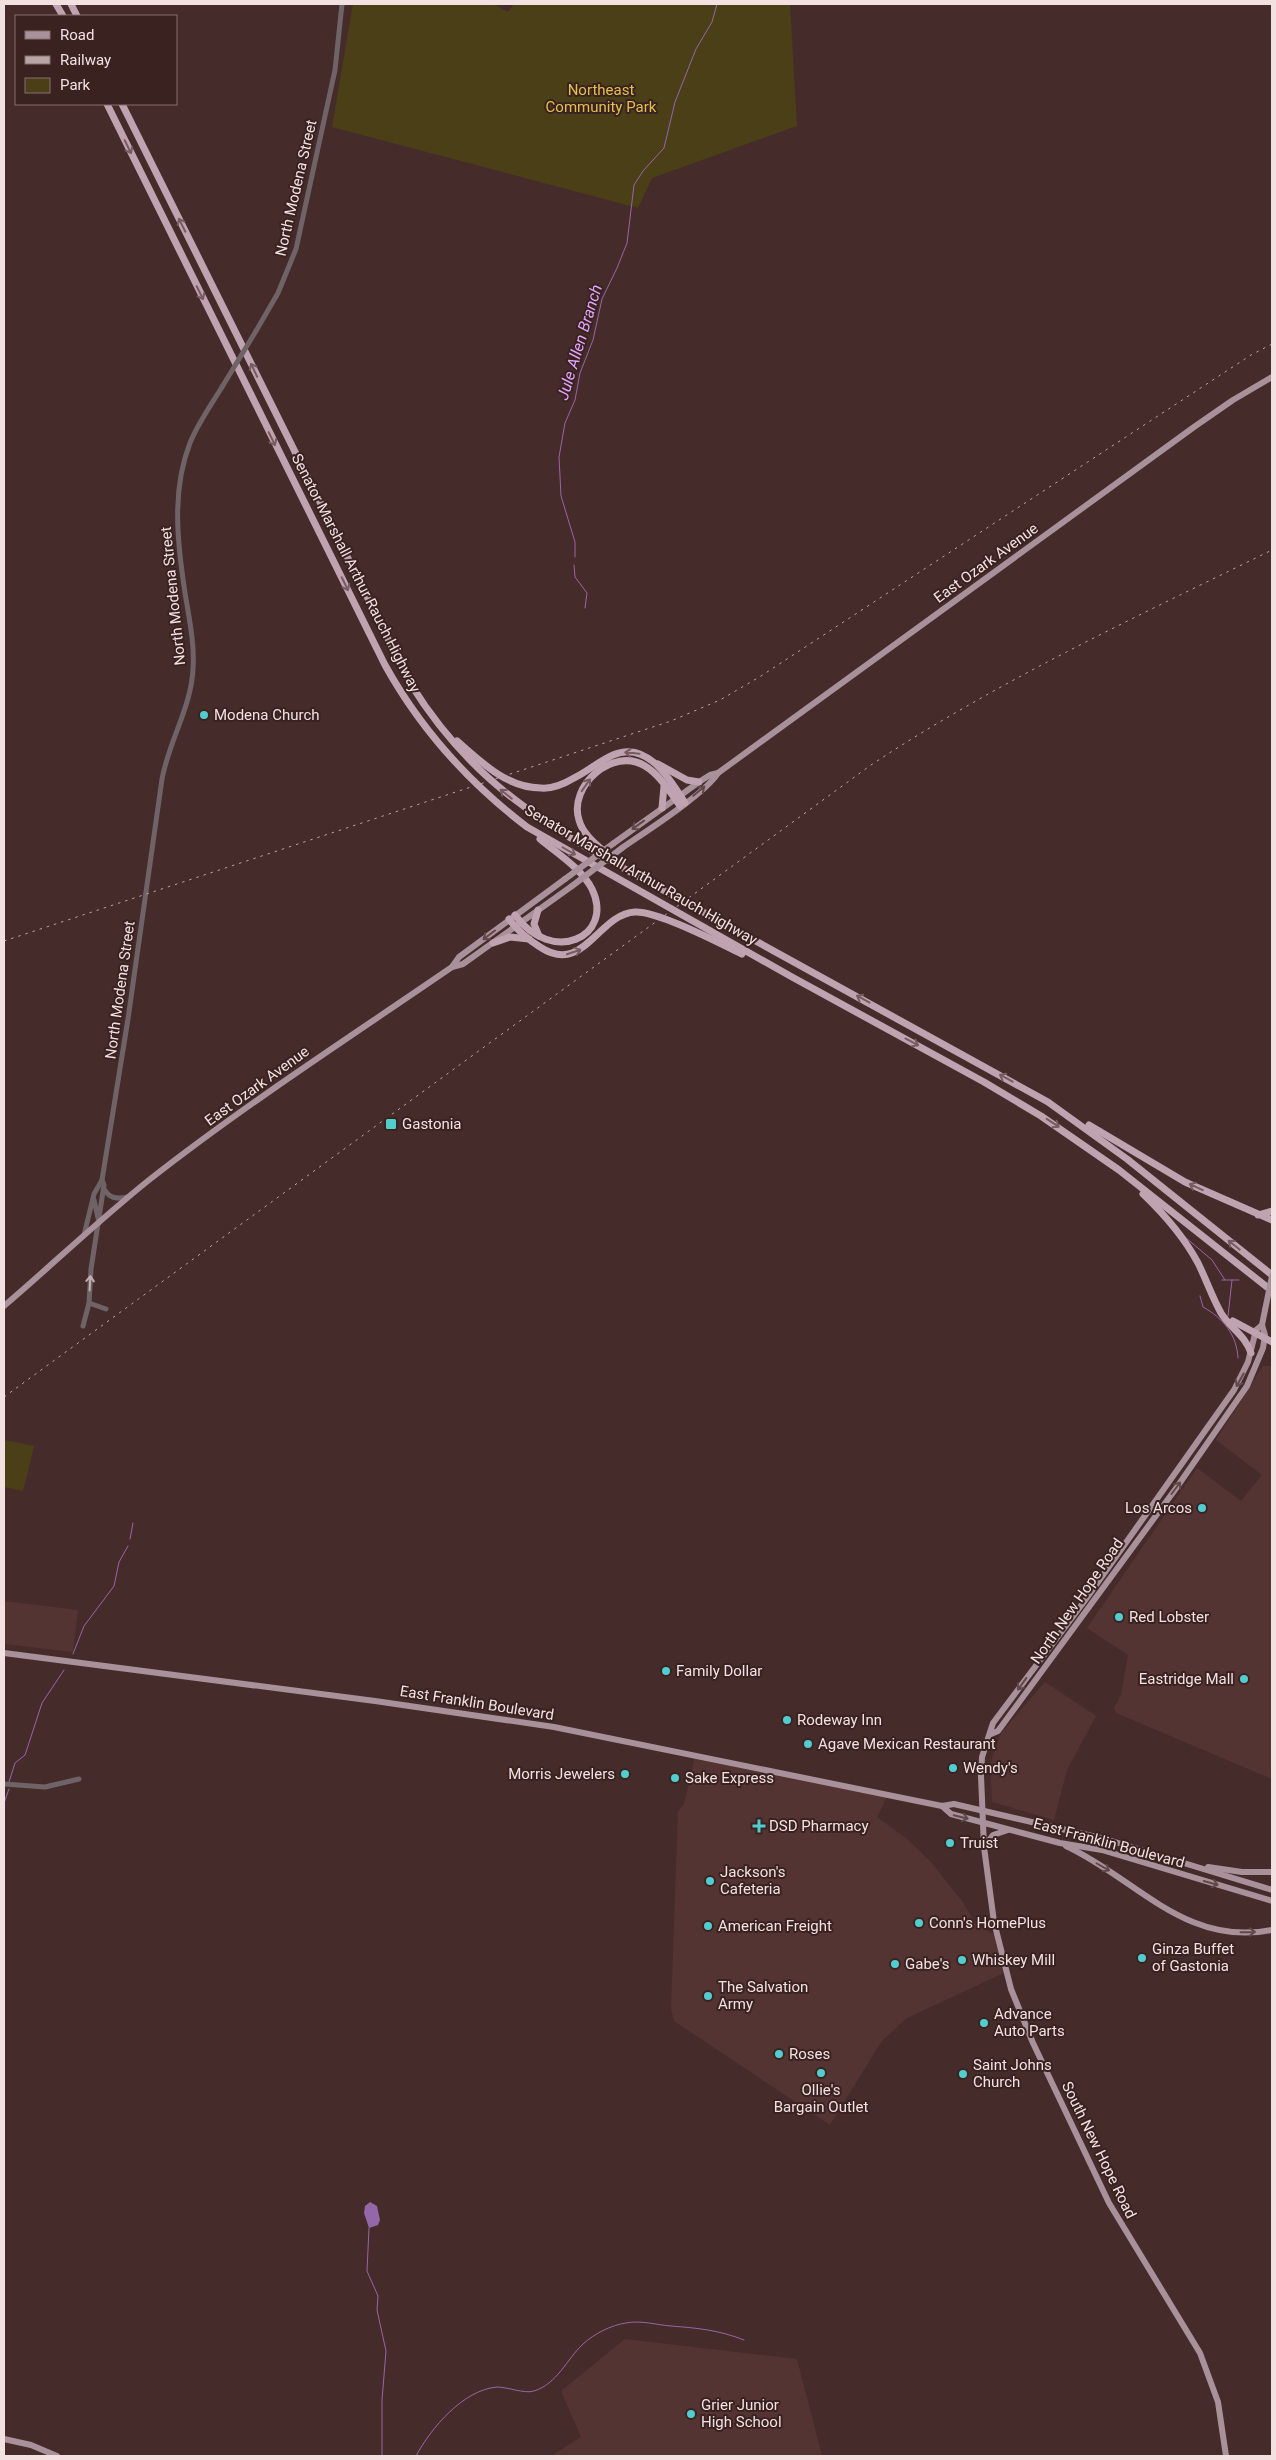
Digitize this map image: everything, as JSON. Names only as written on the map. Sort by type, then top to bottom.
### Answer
[{"type":"highway","name":"Senator Marshall Arthur Rauch Highway","points":[[107,105],[399,691],[431,736],[468,778],[527,827],[1025,1106],[1077,1139],[1138,1184],[1272,1291]]},
{"type":"highway","name":"Senator Marshall Arthur Rauch Highway","points":[[122,105],[351,567],[410,682],[438,724],[479,770],[522,807],[552,827],[621,867],[1048,1102],[1127,1159],[1272,1275]]},
{"type":"highway","points":[[438,724],[480,762],[506,780],[538,788],[554,786],[570,780],[619,753],[635,752],[686,780],[699,782]]},
{"type":"highway","points":[[650,759],[683,804]]},
{"type":"highway","points":[[621,867],[591,840],[581,827],[577,812],[583,788],[599,770],[621,761],[630,761],[645,766],[677,797]]},
{"type":"highway","points":[[662,808],[664,786]]},
{"type":"highway","points":[[518,925],[541,939],[557,943],[578,938],[590,927],[596,912],[596,904],[591,888],[584,878],[527,827]]},
{"type":"highway","points":[[538,910],[534,924],[536,932],[541,939]]},
{"type":"highway","points":[[512,917],[530,940],[546,951],[568,954],[583,948],[615,919],[629,913],[643,913],[690,930],[792,977]]},
{"type":"highway","points":[[493,942],[510,937],[530,940]]},
{"type":"highway","points":[[1048,1102],[1165,1171],[1272,1220]]},
{"type":"highway","points":[[1138,1184],[1143,1194],[1182,1238],[1198,1264],[1223,1315],[1243,1335],[1251,1352]]},
{"type":"highway","points":[[1258,1215],[1272,1211]]},
{"type":"highway","points":[[1219,1308],[1234,1322],[1272,1342]]},
{"type":"main road","name":"East Ozark Avenue","points":[[452,967],[459,957],[677,797],[710,775],[718,773],[1194,427],[1233,400],[1272,378]]},
{"type":"main road","name":"East Ozark Avenue","points":[[4,1306],[129,1197],[285,1080],[452,967],[463,964],[683,804],[714,780],[718,773]]},
{"type":"main road","name":"North New Hope Road","points":[[991,1734],[998,1731],[1045,1669],[1247,1386],[1258,1364],[1265,1339],[1262,1326],[1272,1275]]},
{"type":"main road","name":"North New Hope Road","points":[[982,1811],[981,1763],[993,1723],[1234,1390],[1245,1370],[1255,1334],[1258,1328],[1262,1326]]},
{"type":"main road","points":[[1045,1669],[1047,1650]]},
{"type":"main road","name":"East Franklin Boulevard","points":[[4,1654],[375,1701],[554,1727],[942,1806],[954,1804],[1084,1834],[1272,1890]]},
{"type":"main road","name":"East Franklin Boulevard","points":[[942,1806],[951,1814],[1060,1843],[1102,1850],[1272,1900]]},
{"type":"main road","name":"South New Hope Road","points":[[982,1811],[984,1847],[1000,1949],[1022,2017],[1109,2203],[1200,2353],[1217,2396],[1226,2456]]},
{"type":"main road","points":[[984,1847],[989,1838],[997,1832],[1011,1830]]},
{"type":"main road","points":[[1060,1843],[1110,1871],[1164,1908],[1196,1924],[1227,1932],[1272,1930]]},
{"type":"main road","points":[[1182,1862],[1242,1872],[1272,1872]]},
{"type":"main road","points":[[4,2439],[31,2445],[58,2456]]},
{"type":"street","name":"North Modena Street","points":[[83,1326],[90,1303],[91,1269],[99,1222],[103,1188],[102,1180],[127,1029],[163,772],[168,750],[185,708],[192,682],[192,643],[178,544],[178,497],[190,443],[256,332],[285,278],[300,233],[335,70],[342,4]]},
{"type":"street","name":"North Modena Street","points":[[84,1236],[94,1194],[102,1180]]},
{"type":"street","points":[[103,1188],[108,1196],[113,1198],[129,1197]]},
{"type":"street","name":"North Modena Street","points":[[94,1194],[95,1210],[99,1222]]},
{"type":"street","points":[[90,1303],[106,1309]]},
{"type":"street","points":[[4,1784],[44,1788],[79,1779]]},
{"type":"shaded area","points":[[1263,1366],[1272,1366],[1272,1779],[1116,1713],[1114,1708],[1121,1695],[1128,1655],[1087,1628],[1197,1468],[1241,1501],[1262,1475],[1216,1440]]},
{"type":"shaded area","points":[[4,1601],[78,1610],[73,1652],[4,1644]]},
{"type":"shaded area","points":[[1045,1682],[1096,1716],[1067,1770],[1054,1820],[992,1802],[990,1764],[1001,1733]]},
{"type":"shaded area","points":[[695,1756],[888,1795],[877,1817],[906,1838],[930,1861],[962,1901],[976,1924],[997,1936],[1006,1972],[907,2018],[881,2042],[830,2125],[674,2021],[671,2009],[678,1811],[684,1804]]},
{"type":"shaded area","points":[[370,2202],[377,2206],[380,2220],[378,2225],[369,2228],[364,2213],[365,2206]]},
{"type":"shaded area","name":"Grier Junior High School","points":[[625,2339],[797,2359],[822,2456],[551,2456],[581,2437],[561,2391]]},
{"type":"green space","name":"Northeast Community Park","points":[[353,4],[493,4],[508,12],[514,4],[790,4],[797,126],[652,178],[638,208],[332,127]]},
{"type":"green space","points":[[4,1440],[34,1446],[23,1491],[4,1487]]},
{"type":"waterway","name":"Jule Allen Branch","points":[[575,557],[575,542],[561,496],[559,457],[565,423],[575,400],[580,373],[593,340],[602,299],[627,243],[634,185],[643,171],[664,148],[675,102],[696,49],[712,22],[717,4]]},
{"type":"waterway","name":"Jule Allen Branch","points":[[574,565],[575,577],[587,593],[585,608]]},
{"type":"waterway","points":[[1185,1237],[1212,1260],[1225,1280]]},
{"type":"waterway","points":[[1222,1280],[1239,1280]]},
{"type":"waterway","points":[[1228,1316],[1232,1280]]},
{"type":"waterway","points":[[1200,1296],[1203,1307],[1217,1316],[1228,1328],[1235,1342],[1238,1358]]},
{"type":"waterway","points":[[130,1539],[133,1523]]},
{"type":"waterway","points":[[73,1654],[84,1626],[114,1586],[119,1562],[128,1546]]},
{"type":"waterway","points":[[9,1782],[15,1763],[25,1755],[42,1703],[64,1670]]},
{"type":"waterway","points":[[4,1803],[9,1789]]},
{"type":"waterway","points":[[369,2228],[367,2271],[378,2296],[377,2310],[386,2351],[382,2400],[382,2456]]},
{"type":"waterway","points":[[416,2456],[430,2434],[449,2412],[472,2395],[497,2387],[526,2392],[542,2388],[555,2377],[583,2344],[597,2333],[614,2326],[632,2322],[643,2322],[708,2330],[744,2340]]},
{"type":"railway","points":[[4,941],[671,721],[720,700],[761,676],[1251,355],[1272,344]]},
{"type":"railway","points":[[4,1397],[871,765],[968,705],[1068,651],[1272,550]]},
{"type":"place","name":"Modena Church","points":[[204,715]]},
{"type":"place","name":"Gastonia","points":[[391,1124]]},
{"type":"place","name":"Los Arcos","points":[[1202,1508]]},
{"type":"place","name":"Red Lobster","points":[[1119,1617]]},
{"type":"place","name":"Family Dollar","points":[[666,1671]]},
{"type":"place","name":"Eastridge Mall","points":[[1244,1679]]},
{"type":"place","name":"Rodeway Inn","points":[[787,1720]]},
{"type":"place","name":"Agave Mexican Restaurant","points":[[808,1744]]},
{"type":"place","name":"Wendy's","points":[[953,1768]]},
{"type":"place","name":"Morris Jewelers","points":[[625,1774]]},
{"type":"place","name":"Sake Express","points":[[675,1778]]},
{"type":"place","name":"DSD Pharmacy","points":[[759,1826]]},
{"type":"place","name":"Truist","points":[[950,1843]]},
{"type":"place","name":"Jackson's Cafeteria","points":[[710,1881]]},
{"type":"place","name":"Conn's HomePlus","points":[[919,1923]]},
{"type":"place","name":"American Freight","points":[[708,1926]]},
{"type":"place","name":"Ginza Buffet of Gastonia","points":[[1142,1958]]},
{"type":"place","name":"Whiskey Mill","points":[[962,1960]]},
{"type":"place","name":"Gabe's","points":[[895,1964]]},
{"type":"place","name":"The Salvation Army","points":[[708,1996]]},
{"type":"place","name":"Advance Auto Parts","points":[[984,2023]]},
{"type":"place","name":"Roses","points":[[779,2054]]},
{"type":"place","name":"Ollie's Bargain Outlet","points":[[821,2073]]},
{"type":"place","name":"Saint Johns Church","points":[[963,2074]]},
{"type":"place","name":"Grier Junior High School","points":[[691,2414]]}]
